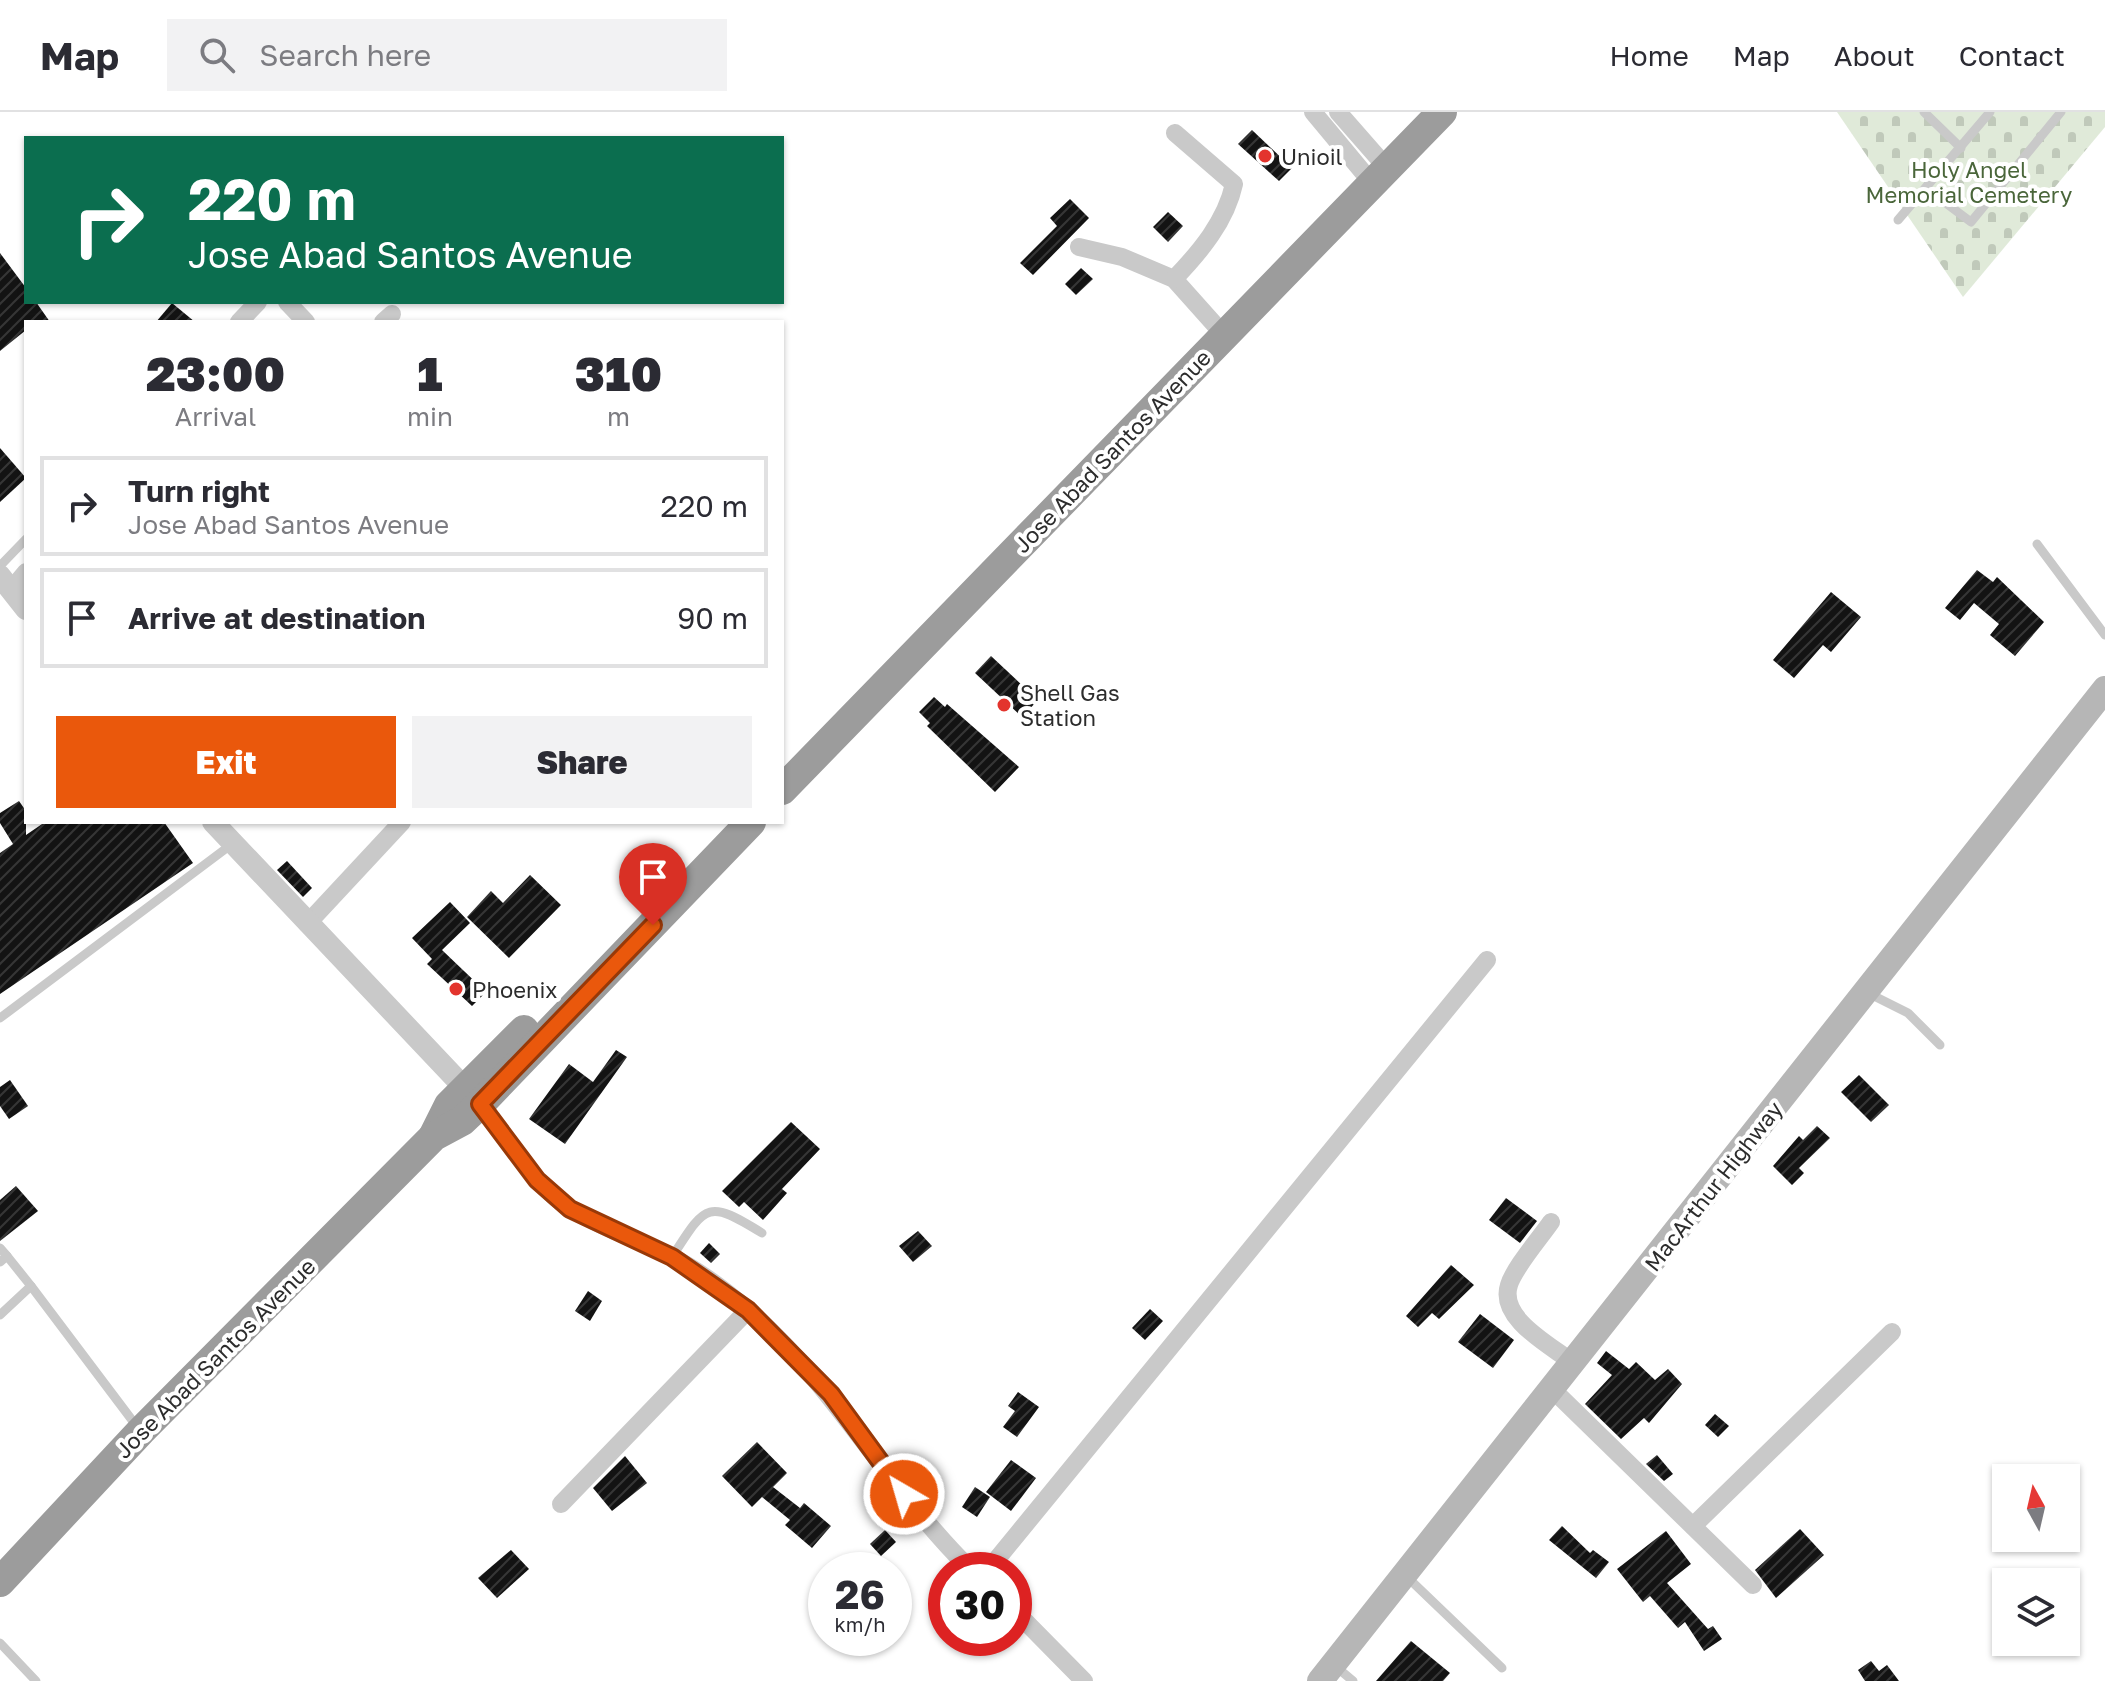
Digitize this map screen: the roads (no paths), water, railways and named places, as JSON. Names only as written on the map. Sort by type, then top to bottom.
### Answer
[{"type":"highway","name":"Jose Abad Santos Avenue","points":[[1374,169],[1418,112]]},
{"type":"highway","name":"Jose Abad Santos Avenue","points":[[784,763],[1374,169],[1442,112]]},
{"type":"highway","name":"Jose Abad Santos Avenue","points":[[784,788],[1218,328]]},
{"type":"highway","name":"Jose Abad Santos Avenue","points":[[472,1096],[724,824]]},
{"type":"highway","name":"Jose Abad Santos Avenue","points":[[0,1582],[141,1431],[434,1136],[449,1105],[472,1096],[749,824]]},
{"type":"main road","name":"MacArthur Highway","points":[[1326,1672],[2105,689]]},
{"type":"street","points":[[1313,112],[1374,169]]},
{"type":"street","points":[[1326,127],[1340,114],[1374,169]]},
{"type":"street","points":[[1174,279],[1197,255],[1229,207],[1234,184],[1175,133]]},
{"type":"street","points":[[1079,247],[1122,257],[1174,279],[1218,328]]},
{"type":"street","points":[[241,320],[256,304]]},
{"type":"street","points":[[289,304],[304,320]]},
{"type":"street","points":[[24,573],[5,583],[24,607]]},
{"type":"street","points":[[215,824],[472,1096],[537,1180],[570,1209],[672,1257],[748,1310],[831,1394],[917,1513],[954,1552]]},
{"type":"street","points":[[307,924],[400,824]]},
{"type":"street","points":[[1003,1552],[1487,960]]},
{"type":"street","points":[[1551,1222],[1508,1285],[1510,1302],[1516,1318],[1573,1363]]},
{"type":"street","points":[[561,1504],[748,1310]]},
{"type":"street","points":[[1693,1526],[1892,1332]]},
{"type":"street","points":[[1551,1388],[1753,1585]]},
{"type":"street","points":[[1032,1628],[1084,1681]]},
{"type":"lane","points":[[1898,220],[1990,112]]},
{"type":"lane","points":[[1927,189],[1971,222],[2061,112]]},
{"type":"lane","points":[[1930,114],[1961,148]]},
{"type":"lane","points":[[0,566],[24,541]]},
{"type":"lane","points":[[2037,544],[2105,635]]},
{"type":"lane","points":[[0,1018],[232,844]]},
{"type":"lane","points":[[1865,991],[1908,1013],[1940,1045]]},
{"type":"lane","points":[[672,1257],[697,1218],[711,1211],[726,1210],[762,1233]]},
{"type":"lane","points":[[0,1248],[4,1259],[31,1286],[141,1431]]},
{"type":"lane","points":[[0,1315],[31,1286]]},
{"type":"lane","points":[[1405,1575],[1502,1668]]},
{"type":"lane","points":[[0,1643],[36,1681]]},
{"type":"lane","points":[[1326,1672],[1353,1681]]},
{"type":"place","name":"Unioil","points":[[1265,156]]},
{"type":"place","name":"Shell Gas Station","points":[[1004,705]]},
{"type":"place","name":"Phoenix","points":[[456,989]]},
{"type":"park label","name":"Holy Angel Memorial Cemetery","points":[[1969,182]]}]
